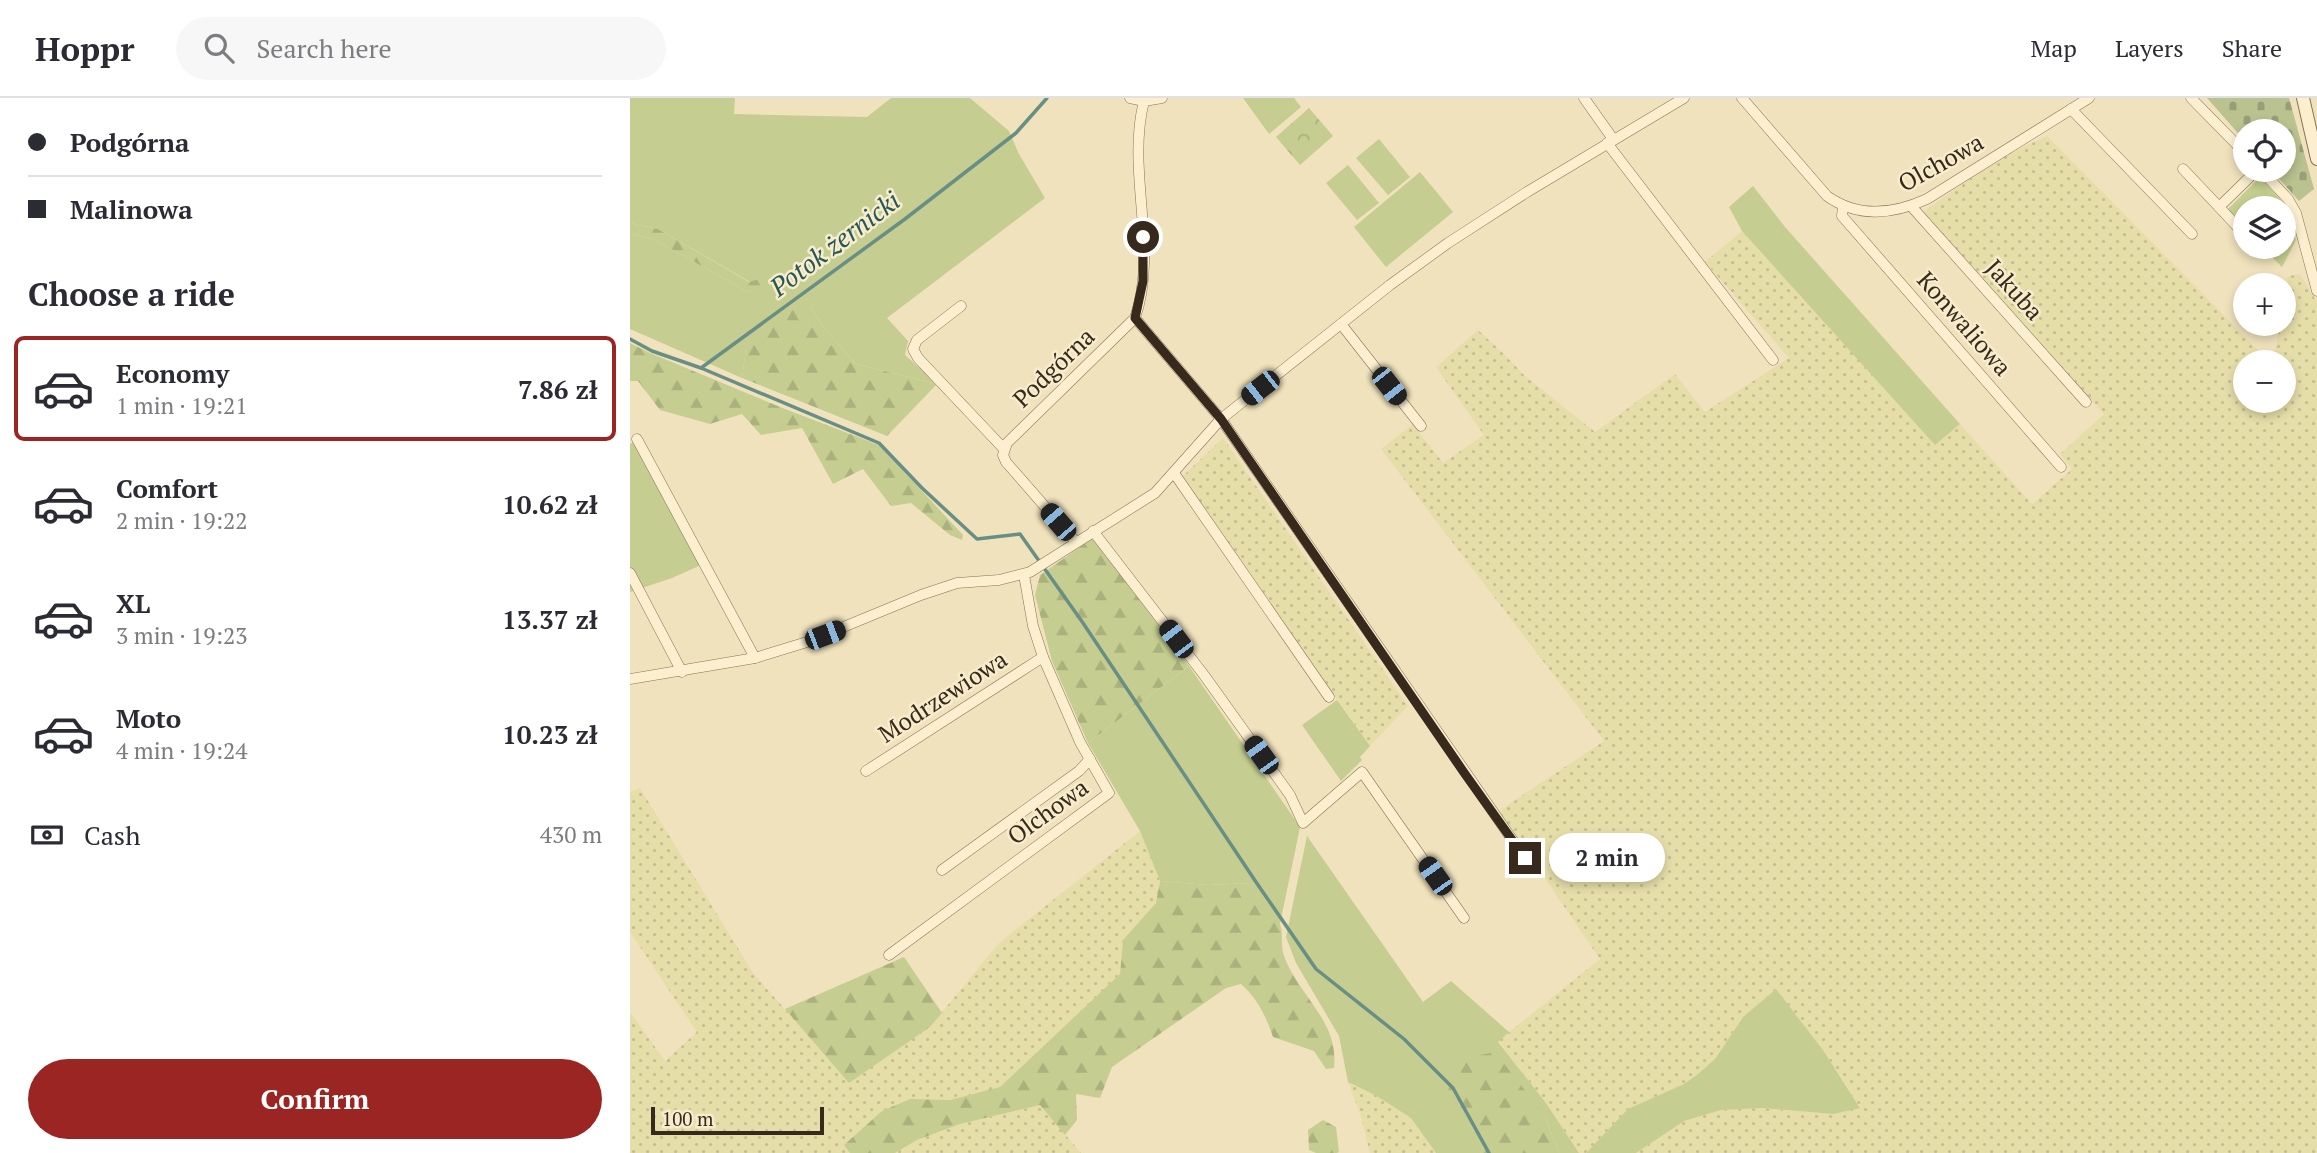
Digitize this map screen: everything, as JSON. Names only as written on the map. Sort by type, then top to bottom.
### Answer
[{"type":"street","points":[[1130,98],[1144,101],[1162,98]]},
{"type":"street","points":[[1584,98],[1610,141],[1773,360]]},
{"type":"street","points":[[630,679],[755,658],[807,642],[957,583],[1024,575],[1155,493],[1221,419],[1448,243],[1610,141],[1684,98]]},
{"type":"street","name":"Olchowa","points":[[1742,98],[1827,196],[1843,206],[1863,212],[1884,213],[1911,206],[1935,194],[2089,98]]},
{"type":"street","points":[[2191,98],[2233,141]]},
{"type":"street","points":[[2303,98],[2317,159]]},
{"type":"street","points":[[1144,101],[1138,129],[1143,281],[1135,318],[1221,419],[1525,858]]},
{"type":"street","points":[[2071,109],[2192,234]]},
{"type":"street","points":[[2183,169],[2233,223]]},
{"type":"street","points":[[2219,207],[2246,182]]},
{"type":"street","points":[[2271,182],[2288,199],[2299,220],[2317,291]]},
{"type":"street","name":"Konwaliowa","points":[[1843,206],[1842,216],[2061,467]]},
{"type":"street","name":"Jakuba","points":[[1911,206],[2085,402]]},
{"type":"street","points":[[961,306],[917,340],[913,349],[918,358],[1004,449],[1006,462],[1075,541]]},
{"type":"street","name":"Podgórna","points":[[1004,449],[1007,443],[1135,318]]},
{"type":"street","points":[[1341,324],[1421,426]]},
{"type":"street","points":[[637,439],[755,658]]},
{"type":"street","points":[[1174,473],[1329,696]]},
{"type":"street","points":[[1093,531],[1290,795],[1303,823],[1362,772],[1464,918]]},
{"type":"street","points":[[630,573],[682,672]]},
{"type":"street","name":"Olchowa","points":[[889,955],[1109,793],[1080,742],[1043,657],[1032,626],[1024,575]]},
{"type":"street","name":"Modrzewiowa","points":[[866,771],[1043,657]]},
{"type":"street","points":[[942,870],[1079,771],[1090,759]]},
{"type":"shaded area","points":[[2047,136],[2233,325],[2233,336],[2244,336],[2258,350],[2233,350],[2233,413],[2296,413],[2296,350],[2275,350],[2278,336],[2296,336],[2296,275],[2300,274],[2317,302],[2317,1153],[1636,1153],[1684,1121],[1721,1110],[1762,1108],[1833,1114],[1860,1107],[1823,1050],[1776,989],[1743,1017],[1715,1059],[1698,1074],[1684,1084],[1628,1109],[1586,1153],[1579,1153],[1546,1103],[1498,1041],[1600,959],[1499,811],[1604,741],[1381,449],[1413,424],[1443,463],[1484,435],[1436,367],[1478,330],[1524,375],[1595,432],[1675,374],[1705,412],[1789,358],[1705,262],[1742,231],[1935,444],[1960,424],[2032,504],[2072,469],[2060,454],[2104,414],[1923,212],[1998,159]]},
{"type":"shaded area","points":[[1223,438],[1408,706],[1370,746],[1182,477]]},
{"type":"shaded area","points":[[640,788],[753,973],[849,1082],[930,1027],[999,943],[1140,831],[1160,881],[1156,903],[1123,940],[1120,974],[1000,1088],[950,1100],[910,1099],[882,1111],[845,1145],[850,1153],[630,1153],[630,1012],[665,1061],[697,1032],[630,932],[630,792]]},
{"type":"shaded area","points":[[1348,1082],[1375,1095],[1411,1118],[1436,1153],[1370,1153]]},
{"type":"shaded area","points":[[1040,1105],[1081,1153],[895,1153],[917,1140],[960,1124]]},
{"type":"green space","points":[[630,98],[735,98],[734,114],[867,117],[891,98],[970,98],[1009,131],[1045,198],[887,318],[908,341],[905,355],[937,384],[856,364],[823,327],[810,306],[746,349],[742,378],[630,329],[630,234],[653,239],[748,292],[814,262],[750,282],[658,229],[630,223]]},
{"type":"green space","points":[[1243,98],[1294,98],[1301,107],[1269,134]]},
{"type":"green space","points":[[2207,98],[2289,98],[2295,119],[2233,119],[2233,127]]},
{"type":"green space","points":[[1309,108],[1333,136],[1300,165],[1276,137]]},
{"type":"green space","points":[[2296,123],[2314,189],[2299,201],[2282,182],[2296,182]]},
{"type":"green space","points":[[1379,139],[1410,177],[1388,195],[1356,158]]},
{"type":"green space","points":[[1348,165],[1379,203],[1357,220],[1326,183]]},
{"type":"green space","points":[[1420,172],[1453,212],[1386,267],[1354,227]]},
{"type":"green space","points":[[2255,182],[2264,182],[2277,196],[2241,196]]},
{"type":"green space","points":[[1753,186],[1785,227],[1960,424],[1935,445],[1742,231],[1729,207]]},
{"type":"green space","points":[[2233,204],[2233,216],[2227,210]]},
{"type":"green space","points":[[630,223],[658,229],[749,282],[814,262],[815,269],[748,292],[653,239],[630,234]]},
{"type":"green space","points":[[2274,259],[2286,259],[2282,267]]},
{"type":"green space","points":[[810,306],[823,327],[856,364],[937,384],[887,436],[742,378],[746,349],[774,315]]},
{"type":"green space","points":[[630,343],[785,409],[879,445],[963,535],[962,540],[950,535],[911,503],[891,506],[863,469],[833,484],[802,428],[761,435],[742,414],[710,424],[660,410],[638,381],[630,381]]},
{"type":"green space","points":[[635,441],[701,565],[630,592],[630,444]]},
{"type":"green space","points":[[1093,538],[1189,666],[1088,743],[1052,661],[1035,595],[1040,575]]},
{"type":"green space","points":[[1189,666],[1300,827],[1280,924],[1252,883],[1208,885],[1160,881],[1140,831],[1088,743]]},
{"type":"green space","points":[[1337,700],[1370,746],[1360,757],[1362,760],[1341,781],[1302,725]]},
{"type":"green space","points":[[1307,836],[1423,1002],[1451,981],[1509,1032],[1498,1042],[1546,1103],[1579,1153],[1559,1153],[1545,1116],[1478,1145],[1481,1153],[1436,1153],[1411,1118],[1375,1095],[1348,1082],[1339,1036],[1296,963],[1286,937]]},
{"type":"green space","points":[[1160,881],[1208,885],[1253,883],[1278,919],[1286,961],[1331,1038],[1334,1068],[1326,1069],[1314,1051],[1273,1037],[1260,1008],[1241,984],[1226,988],[1112,1067],[1100,1098],[1076,1094],[1077,1120],[1065,1135],[1040,1105],[960,1124],[917,1140],[895,1153],[850,1153],[844,1145],[882,1111],[910,1099],[950,1100],[1000,1087],[1120,974],[1123,940],[1156,903]]},
{"type":"green space","points":[[904,957],[942,1013],[930,1027],[849,1083],[785,1009]]},
{"type":"green space","points":[[1776,989],[1823,1050],[1860,1108],[1833,1114],[1762,1108],[1721,1110],[1684,1121],[1636,1153],[1586,1153],[1628,1109],[1684,1084],[1698,1074],[1715,1059],[1743,1017]]},
{"type":"green space","points":[[1495,1052],[1545,1116],[1559,1153],[1481,1153],[1448,1091],[1456,1060]]},
{"type":"green space","points":[[1323,1120],[1336,1127],[1337,1153],[1316,1153],[1309,1150],[1308,1130]]},
{"type":"waterway","name":"Potok żernicki","points":[[630,339],[652,351],[701,368],[905,219],[1016,133],[1047,98]]},
{"type":"waterway","points":[[701,368],[879,443],[977,539],[1020,534],[1316,969],[1404,1039],[1453,1088],[1489,1153]]},
{"type":"route","points":[[1143,237],[1143,281],[1135,318],[1221,419],[1525,858]]}]
